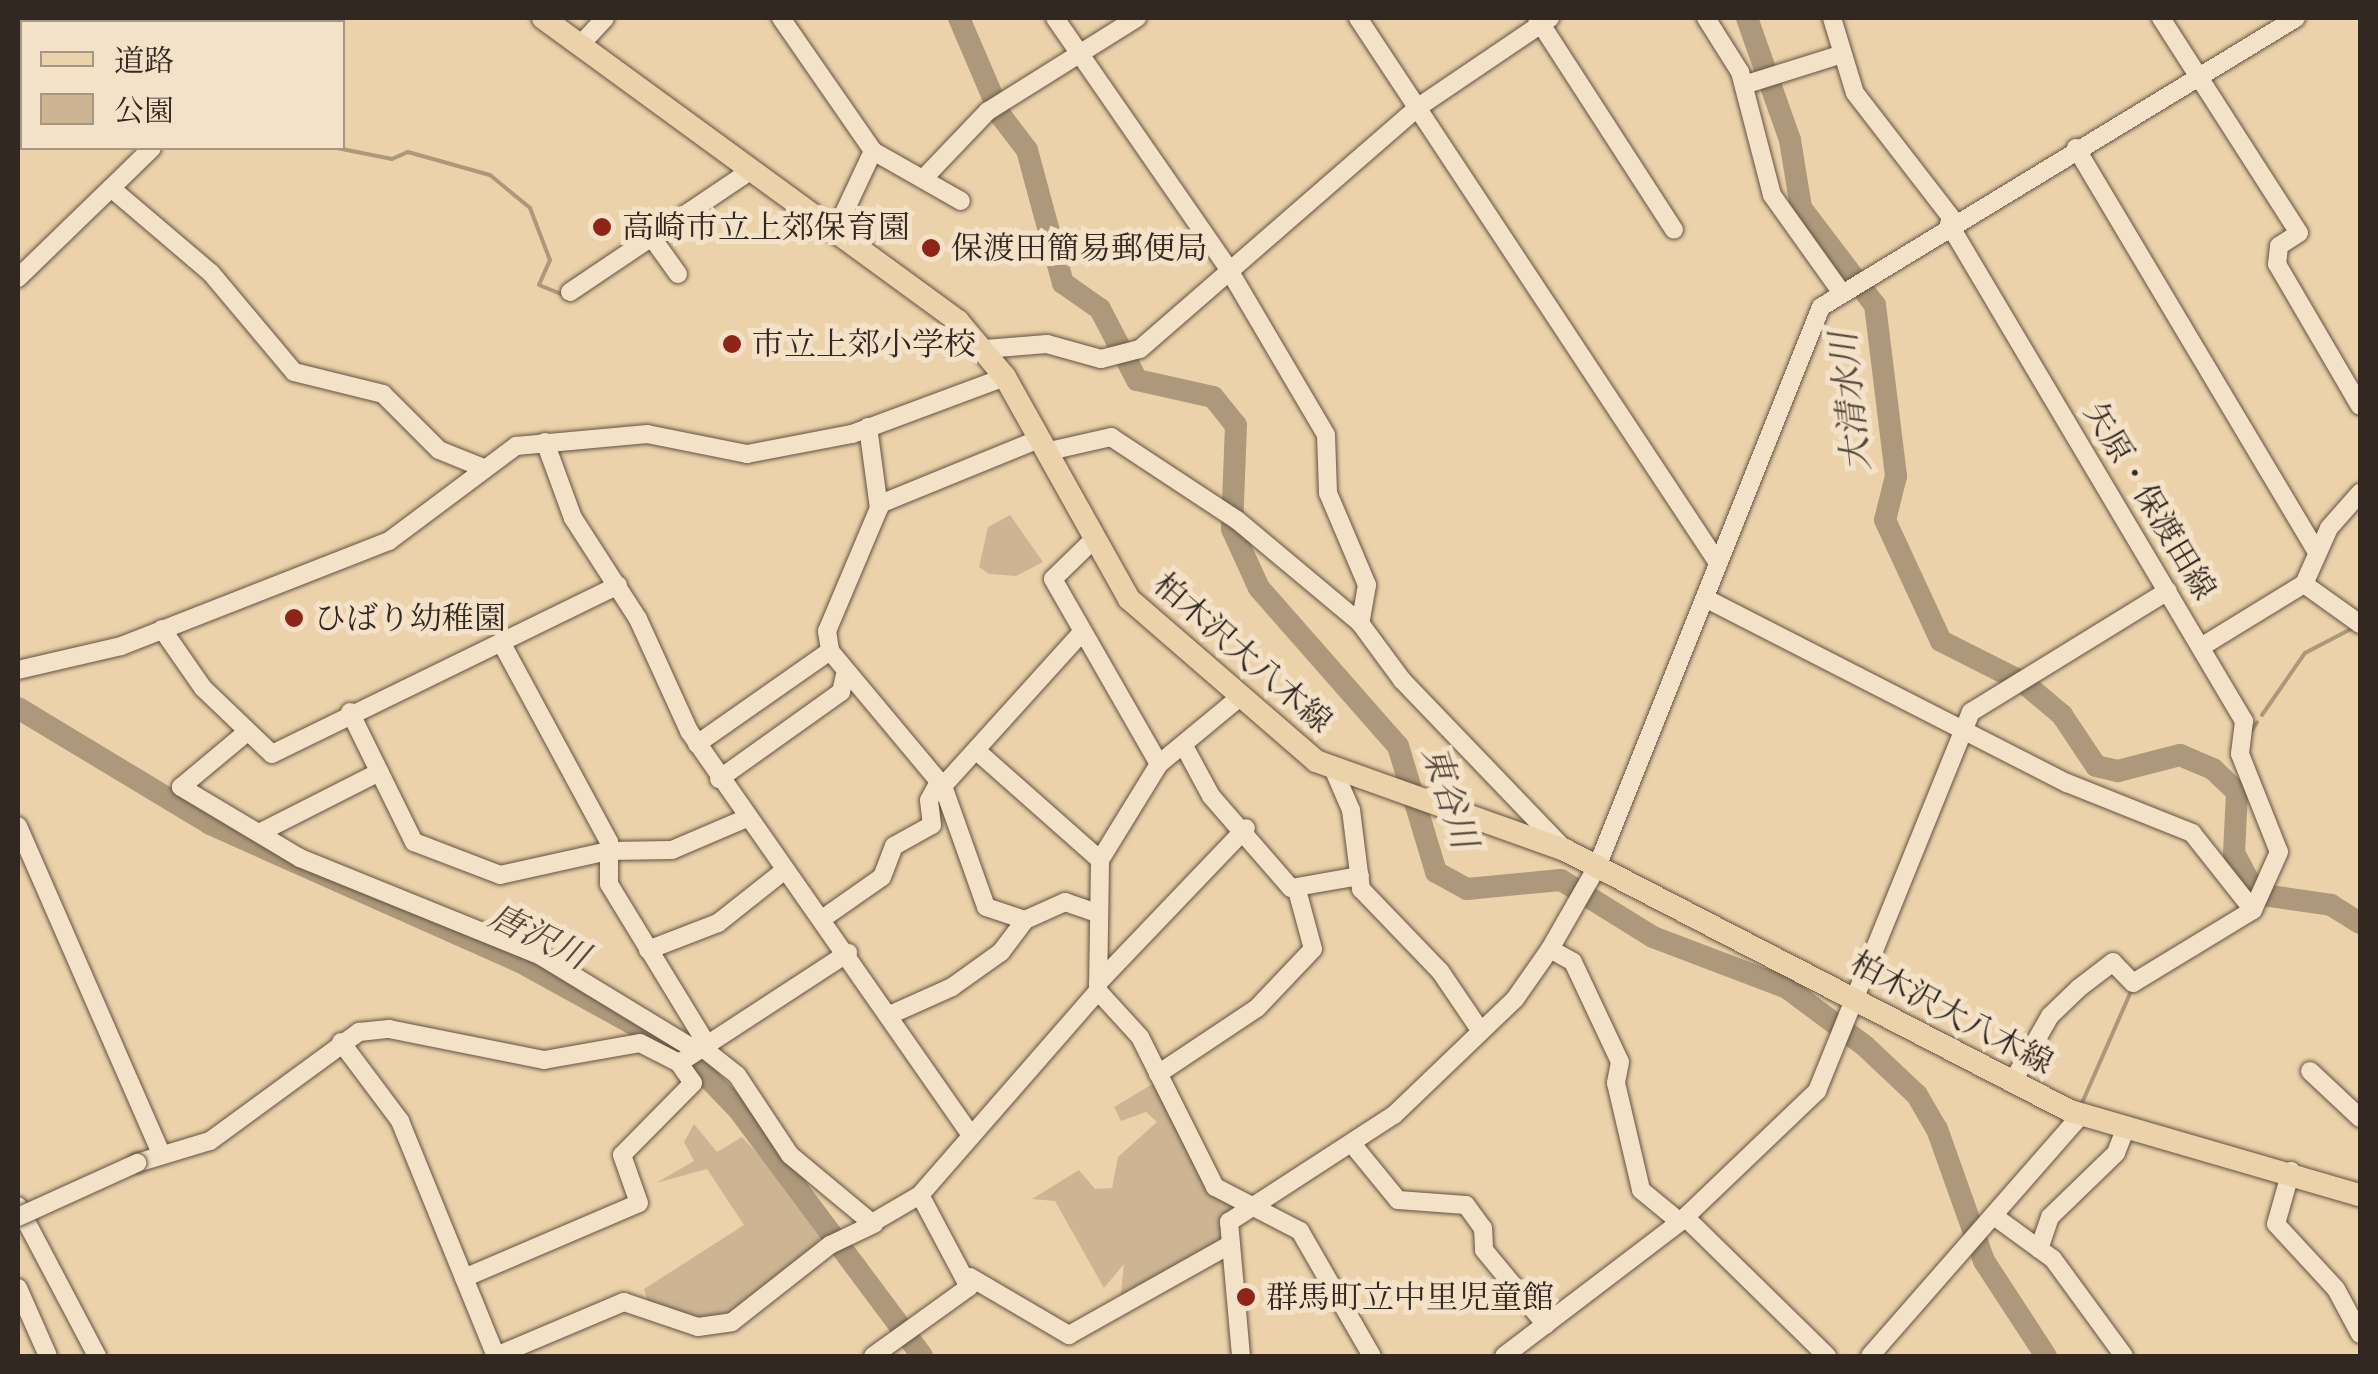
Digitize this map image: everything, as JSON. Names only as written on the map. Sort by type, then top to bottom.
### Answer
[{"type":"main road","name":"柏木沢大八木線","points":[[544,18],[836,230],[985,349],[1005,377],[1091,542],[1140,611],[1334,773],[1565,850],[1592,876],[1855,998],[2081,1116],[2291,1171],[2360,1195]]},
{"type":"street","points":[[581,44],[605,18]]},
{"type":"street","points":[[781,18],[873,151],[961,201]]},
{"type":"street","points":[[1055,18],[1226,265],[1326,434],[1328,493],[1367,585],[1360,622]]},
{"type":"street","points":[[924,179],[988,111],[1136,18]]},
{"type":"street","points":[[1358,18],[1718,563]]},
{"type":"street","points":[[1706,18],[1744,85],[1772,195],[1843,287]]},
{"type":"street","name":"矢原・保渡田線","points":[[1832,18],[1839,55],[1894,150],[1951,222],[2201,647],[2304,584]]},
{"type":"street","points":[[2161,18],[2299,233],[2276,250],[2277,264],[2360,406]]},
{"type":"street","points":[[1241,1356],[1226,1247],[1229,1222],[1353,1145],[1480,1030],[1550,949],[1592,876],[1817,313],[1843,287],[1864,274],[2296,18]]},
{"type":"street","points":[[985,349],[1020,342],[1101,359],[1133,354],[1226,265],[1417,108],[1543,20],[1674,230]]},
{"type":"street","points":[[1744,85],[1770,80],[1839,55]]},
{"type":"street","points":[[2076,148],[2317,552]]},
{"type":"street","points":[[18,278],[150,150]]},
{"type":"street","points":[[836,230],[873,151]]},
{"type":"street","points":[[570,292],[753,169]]},
{"type":"street","points":[[111,188],[210,273],[294,372],[383,394],[439,450],[481,467]]},
{"type":"street","points":[[650,235],[678,274]]},
{"type":"street","points":[[18,670],[162,630],[389,540],[481,467],[545,442],[648,434],[747,454],[868,427],[1005,377]]},
{"type":"street","points":[[868,427],[880,504],[827,630],[830,651],[844,674],[941,784],[986,907],[1025,920]]},
{"type":"street","points":[[880,504],[1042,445],[1111,437],[1237,520],[1360,622],[1402,680],[1565,850]]},
{"type":"street","points":[[545,442],[574,518],[618,585],[697,744],[781,872],[822,919],[892,1014],[971,1136]]},
{"type":"street","points":[[2360,493],[2317,552],[2304,584],[2360,624]]},
{"type":"street","points":[[1091,542],[1053,579],[1159,764]]},
{"type":"street","points":[[162,630],[248,732],[272,754],[350,712],[618,585]]},
{"type":"street","points":[[1504,1356],[1682,1220],[1818,1090],[1963,726],[2168,591]]},
{"type":"street","points":[[1705,598],[1963,726],[2067,784],[2192,832],[2254,907]]},
{"type":"street","points":[[822,919],[882,877],[894,846],[932,826],[928,800],[978,752],[1082,632]]},
{"type":"street","points":[[464,1278],[639,1203],[622,1155],[693,1083],[691,1052],[648,950],[609,884],[608,850],[501,642]]},
{"type":"street","points":[[2012,1083],[2050,1016],[2110,964],[2133,983],[2254,907],[2266,886],[2279,852],[2240,754],[2246,726],[2201,647]]},
{"type":"street","points":[[697,744],[830,651]]},
{"type":"street","points":[[719,778],[841,692],[844,674]]},
{"type":"street","points":[[1240,697],[1159,764],[1100,860],[1098,987],[1135,1030],[1215,1187],[1248,1208],[1300,1231],[1372,1356]]},
{"type":"street","points":[[350,712],[414,842],[486,872],[517,874],[608,850],[672,850],[747,818]]},
{"type":"street","points":[[248,732],[180,784],[259,833],[541,956],[691,1052],[738,1074],[790,1155],[874,1224]]},
{"type":"street","points":[[1184,746],[1211,796],[1246,828],[1278,878],[1298,890],[1360,876]]},
{"type":"street","points":[[978,752],[1100,860]]},
{"type":"street","points":[[259,833],[378,772]]},
{"type":"street","points":[[1334,773],[1366,898],[1440,970],[1480,1030]]},
{"type":"street","points":[[18,826],[161,1154]]},
{"type":"street","points":[[341,1042],[400,1121],[496,1356],[624,1302],[698,1327],[732,1322],[830,1245],[874,1224],[920,1195],[1098,987],[1246,828]]},
{"type":"street","points":[[648,950],[718,923],[781,872]]},
{"type":"street","points":[[1158,1074],[1257,1008],[1313,948],[1298,890]]},
{"type":"street","points":[[892,1014],[952,987],[1001,952],[1025,920],[1064,902],[1099,914]]},
{"type":"street","points":[[1550,949],[1573,962],[1620,1062],[1616,1083],[1641,1190],[1682,1220],[1827,1356]]},
{"type":"street","points":[[18,1218],[137,1163],[210,1141],[341,1042],[389,1029],[544,1060],[640,1043],[691,1052],[848,953]]},
{"type":"street","points":[[2310,1071],[2360,1118]]},
{"type":"street","points":[[1870,1356],[2081,1116]]},
{"type":"street","points":[[2039,1249],[2050,1217],[2116,1153],[2125,1129]]},
{"type":"street","points":[[1353,1145],[1398,1200],[1466,1206],[1483,1228],[1484,1250],[1546,1325]]},
{"type":"street","points":[[2291,1171],[2276,1224],[2336,1289],[2360,1334]]},
{"type":"street","points":[[920,1195],[970,1277],[1069,1334],[1226,1247]]},
{"type":"street","points":[[18,1206],[97,1356]]},
{"type":"street","points":[[1992,1219],[2039,1249],[2124,1356]]},
{"type":"street","points":[[873,1356],[966,1291],[970,1277]]},
{"type":"street","points":[[18,1288],[48,1356]]},
{"type":"street","points":[[18,1318],[48,1356]]},
{"type":"green space","points":[[1010,515],[1043,562],[1016,576],[989,574],[979,567],[988,527]]},
{"type":"green space","points":[[1156,1082],[1236,1206],[1215,1249],[1120,1301],[1124,1264],[1104,1288],[1055,1201],[1032,1199],[1079,1170],[1095,1189],[1112,1188],[1118,1157],[1157,1122],[1146,1112],[1121,1121],[1114,1107]]},
{"type":"green space","points":[[694,1124],[717,1152],[742,1137],[828,1229],[798,1267],[730,1317],[690,1320],[648,1301],[644,1289],[744,1225],[707,1169],[656,1183],[694,1161],[684,1142]]},
{"type":"waterway","name":"東谷川","points":[[959,18],[1001,116],[1027,150],[1063,283],[1100,309],[1137,380],[1213,397],[1236,425],[1232,529],[1259,588],[1398,746],[1436,872],[1467,889],[1561,880],[1653,937],[1787,988],[1865,1046],[1917,1095],[1937,1129],[1984,1261],[2046,1356]]},
{"type":"waterway","name":"大清水川","points":[[1747,18],[1790,140],[1801,208],[1875,305],[1896,476],[1885,520],[1941,641],[2024,683],[2062,715],[2096,766],[2118,771],[2180,755],[2213,769],[2237,792],[2234,853],[2256,894],[2331,905],[2360,923]]},
{"type":"waterway","points":[[345,150],[392,159],[408,152],[490,175],[530,208],[550,260],[539,285],[564,295]]},
{"type":"waterway","points":[[2262,715],[2305,653],[2353,628]]},
{"type":"waterway","name":"唐沢川","points":[[18,708],[210,824],[526,965],[682,1051],[738,1109],[922,1356]]},
{"type":"waterway","points":[[2249,735],[2257,722]]},
{"type":"waterway","points":[[2082,1103],[2132,989]]},
{"type":"place","name":"高崎市立上郊保育園","points":[[602,227]]},
{"type":"place","name":"保渡田簡易郵便局","points":[[931,248]]},
{"type":"place","name":"市立上郊小学校","points":[[732,344]]},
{"type":"place","name":"ひばり幼稚園","points":[[294,618]]},
{"type":"place","name":"群馬町立中里児童館","points":[[1246,1297]]}]
